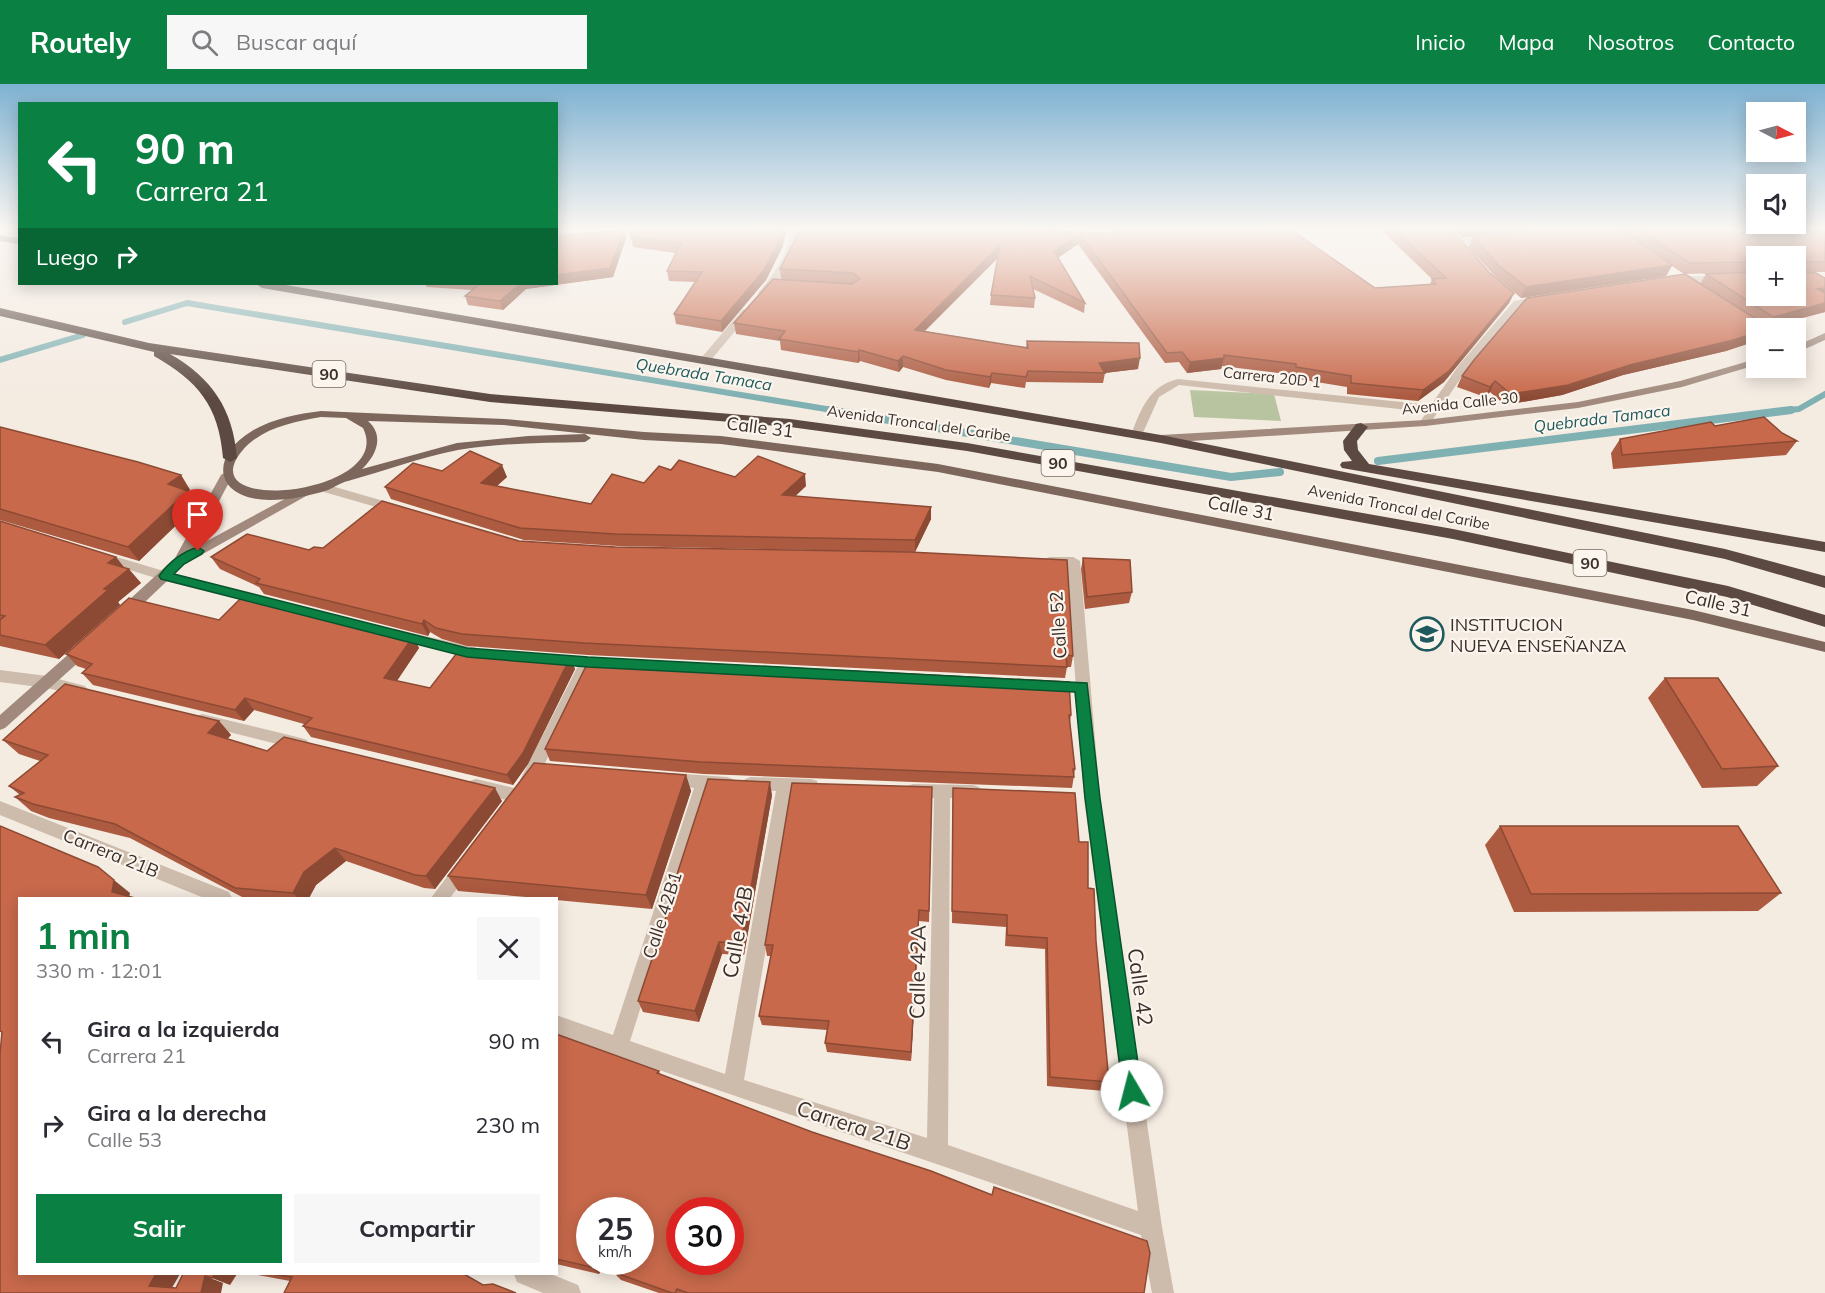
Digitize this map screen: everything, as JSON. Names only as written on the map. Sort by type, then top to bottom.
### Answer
[{"type":"highway","name":"Avenida Troncal del Caribe","points":[[270,285],[1161,439],[1725,554],[1825,582]]},
{"type":"highway","name":"Avenida Troncal del Caribe","points":[[0,312],[149,347],[490,398],[790,423],[967,447],[1453,534],[1728,592],[1825,621]]},
{"type":"highway","points":[[149,347],[183,367],[209,391],[225,422],[231,458]]},
{"type":"highway","points":[[1361,427],[1350,441],[1351,450],[1364,468]]},
{"type":"highway","points":[[1161,439],[1364,468],[1823,546]]},
{"type":"main road","points":[[1806,345],[1825,336]]},
{"type":"main road","name":"Avenida Calle 30","points":[[1161,439],[1425,423],[1578,405],[1682,384],[1746,365]]},
{"type":"main road","points":[[115,621],[180,561],[227,475],[231,458],[239,447],[251,437],[285,421],[321,414],[504,422],[645,436]]},
{"type":"main road","points":[[339,480],[368,456],[374,444],[373,432],[366,423],[353,417]]},
{"type":"main road","points":[[227,475],[234,485],[246,492],[264,496],[286,496],[457,447],[528,440],[645,436]]},
{"type":"main road","name":"Calle 31","points":[[645,436],[721,440],[938,468],[1647,606],[1825,647]]},
{"type":"main road","points":[[180,561],[315,489]]},
{"type":"main road","points":[[0,724],[98,637]]},
{"type":"street","points":[[706,359],[771,285]]},
{"type":"street","points":[[1691,285],[1700,292]]},
{"type":"street","points":[[1425,423],[1463,367],[1515,300],[1553,298]]},
{"type":"street","name":"Carrera 20D 1","points":[[1137,435],[1150,401],[1161,387],[1178,382],[1435,409]]},
{"type":"street","points":[[315,489],[411,513]]},
{"type":"street","points":[[88,552],[165,576],[270,602]]},
{"type":"street","name":"Calle 52","points":[[1037,560],[1073,561],[1076,687]]},
{"type":"street","points":[[386,632],[467,652],[489,654]]},
{"type":"street","points":[[533,658],[623,664]]},
{"type":"street","points":[[504,815],[541,769],[588,662]]},
{"type":"street","points":[[0,676],[47,682],[93,693]]},
{"type":"street","name":"Calle 42","points":[[1076,687],[1151,1227],[1163,1293]]},
{"type":"street","points":[[185,716],[311,746]]},
{"type":"street","points":[[648,778],[704,783],[830,787]]},
{"type":"street","points":[[460,782],[518,796]]},
{"type":"street","name":"Calle 42B1","points":[[619,1046],[704,783]]},
{"type":"street","name":"Calle 42B","points":[[733,1087],[785,785]]},
{"type":"street","points":[[897,790],[942,793],[994,792]]},
{"type":"street","name":"Calle 42A","points":[[937,1152],[942,793]]},
{"type":"street","points":[[1070,796],[1092,798]]},
{"type":"street","name":"Carrera 21B","points":[[0,808],[221,897]]},
{"type":"street","points":[[441,897],[475,852]]},
{"type":"street","name":"Carrera 21B","points":[[558,1025],[733,1087],[937,1152],[1151,1227]]},
{"type":"street","points":[[527,1275],[570,1293]]},
{"type":"green space","points":[[1190,390],[1274,394],[1281,421],[1194,417]]},
{"type":"building","points":[[478,285],[518,285],[500,301],[465,296]]},
{"type":"building","points":[[693,285],[751,285],[721,321],[674,314]]},
{"type":"building","points":[[767,285],[960,285],[915,330],[1028,348],[1027,341],[1139,343],[1140,358],[1099,363],[1105,373],[1028,371],[1026,377],[992,373],[990,377],[946,370],[903,356],[898,361],[859,350],[858,352],[779,339],[785,331],[734,323]]},
{"type":"building","points":[[993,285],[1032,285],[1035,298],[991,295]]},
{"type":"building","points":[[1049,285],[1075,285],[1085,303]]},
{"type":"building","points":[[1118,285],[1371,285],[1375,288],[1505,285],[1514,293],[1449,371],[1423,390],[1351,383],[1351,376],[1296,367],[1296,364],[1224,355],[1224,358],[1190,362],[1182,352],[1167,353]]},
{"type":"building","points":[[1610,285],[1703,285],[1755,318],[1746,318],[1746,336],[1630,365],[1568,385],[1511,394],[1495,381],[1490,387],[1462,376],[1527,298]]},
{"type":"building","points":[[1724,285],[1746,285],[1746,300]]},
{"type":"building","points":[[1806,285],[1825,285],[1825,288],[1817,289],[1825,293],[1825,303],[1773,317],[1756,306],[1806,306]]},
{"type":"building","points":[[1764,417],[1782,433],[1797,441],[1622,455],[1620,439],[1711,422],[1715,426]]},
{"type":"building","points":[[0,427],[181,475],[168,484],[188,491],[128,547],[0,509]]},
{"type":"building","points":[[470,451],[502,465],[481,483],[591,504],[612,474],[644,483],[659,466],[671,470],[679,460],[735,477],[758,456],[805,474],[782,495],[931,507],[915,540],[615,534],[520,528],[385,487],[413,463],[442,471]]},
{"type":"building","points":[[382,501],[519,541],[615,547],[909,552],[1067,560],[1073,656],[1066,655],[1067,667],[584,643],[462,634],[436,628],[424,620],[422,624],[256,583],[260,579],[211,557],[247,534],[309,550],[314,547],[323,548]]},
{"type":"building","points":[[0,521],[116,557],[108,563],[129,569],[104,589],[108,590],[45,645],[0,635],[0,620],[5,616],[0,615]]},
{"type":"building","points":[[1083,558],[1130,560],[1132,592],[1087,597]]},
{"type":"building","points":[[245,594],[413,637],[384,678],[430,688],[460,649],[570,658],[523,753],[507,775],[303,726],[312,718],[245,698],[235,710],[82,673],[92,664],[66,654],[129,598],[219,620]]},
{"type":"building","points":[[590,658],[1069,682],[1074,777],[701,762],[545,749]]},
{"type":"building","points":[[1665,678],[1718,678],[1778,766],[1722,769]]},
{"type":"building","points":[[65,684],[219,721],[208,733],[267,751],[284,737],[495,788],[426,876],[415,875],[335,848],[304,872],[293,893],[235,888],[115,824],[33,804],[15,797],[24,793],[9,786],[48,755],[3,740]]},
{"type":"building","points":[[534,763],[686,775],[646,895],[448,876]]},
{"type":"building","points":[[708,779],[770,782],[741,943],[719,942],[695,1011],[638,1001],[672,899],[669,899]]},
{"type":"building","points":[[792,783],[932,787],[929,911],[919,910],[911,1052],[825,1043],[829,1021],[759,1016],[773,945],[765,945]]},
{"type":"building","points":[[953,788],[1075,793],[1079,842],[1088,842],[1088,888],[1094,889],[1096,941],[1109,1082],[1050,1077],[1047,938],[1007,935],[1007,915],[952,911]]},
{"type":"building","points":[[0,826],[98,867],[114,880],[112,892],[131,897],[18,897],[18,1275],[155,1275],[149,1286],[176,1288],[182,1275],[214,1275],[212,1278],[205,1276],[201,1293],[0,1293],[0,1054],[2,1032],[0,1031]]},
{"type":"building","points":[[1500,826],[1738,826],[1781,893],[1531,894]]},
{"type":"building","points":[[558,1035],[659,1071],[657,1073],[812,1132],[931,1171],[992,1195],[994,1187],[1147,1241],[1150,1253],[1144,1293],[688,1293],[677,1289],[675,1293],[621,1275],[654,1275],[654,1197],[576,1197],[576,1264],[558,1259]]},
{"type":"building","points":[[279,1275],[466,1275],[483,1285],[493,1284],[516,1293],[284,1293],[292,1277]]},
{"type":"waterway","name":"Quebrada Tamaca","points":[[125,322],[187,303],[838,411]]},
{"type":"waterway","name":"Quebrada Tamaca","points":[[0,360],[83,335]]},
{"type":"waterway","name":"Quebrada Tamaca","points":[[1779,411],[1799,409],[1825,394]]},
{"type":"waterway","name":"Quebrada Tamaca","points":[[829,410],[1231,477],[1280,472]]},
{"type":"waterway","name":"Quebrada Tamaca","points":[[1378,461],[1791,410]]},
{"type":"place","name":"INSTITUCION NUEVA ENSEÑANZA","points":[[1427,634]]},
{"type":"route","points":[[198,551],[180,561],[165,576],[467,652],[588,662],[1082,687],[1092,798],[1132,1091]]}]
